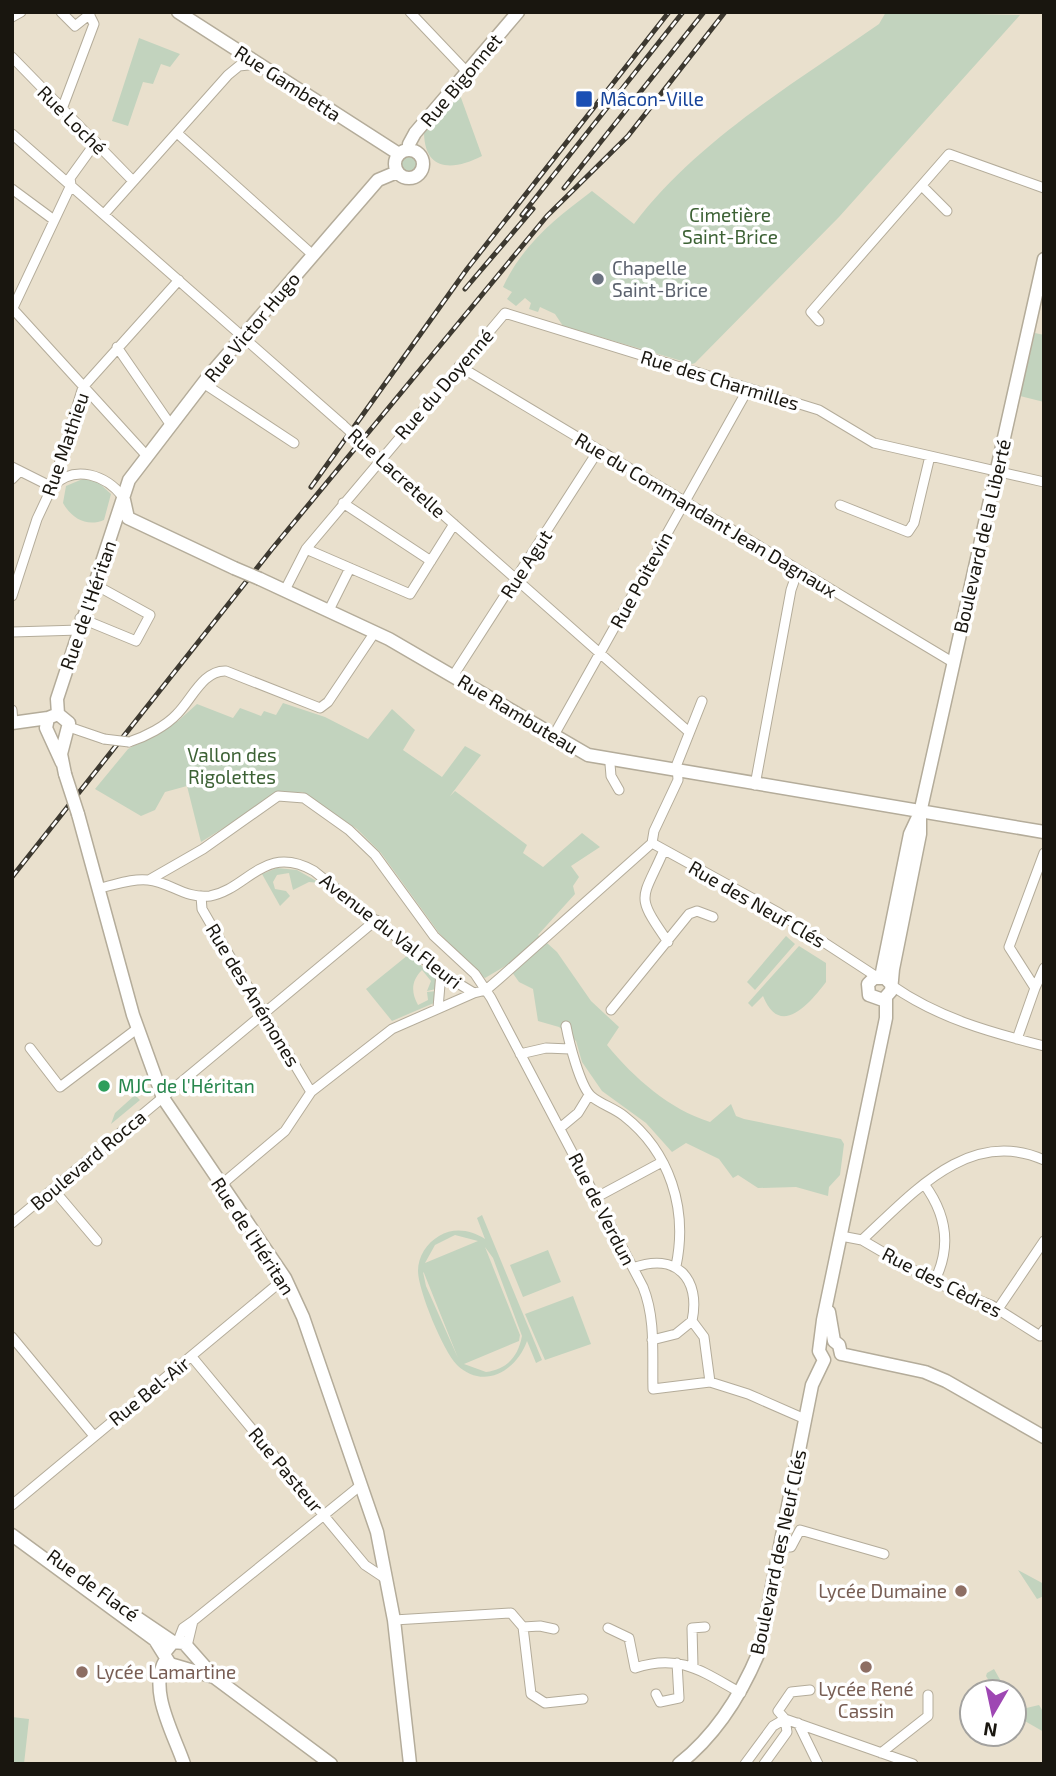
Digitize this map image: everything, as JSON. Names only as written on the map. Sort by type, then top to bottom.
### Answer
[{"type":"street","points":[[12,17],[21,12]]},
{"type":"street","points":[[61,12],[75,26],[89,13],[94,24],[62,109]]},
{"type":"street","name":"Rue Gambetta","points":[[178,12],[258,64],[405,152]]},
{"type":"street","points":[[410,12],[467,72]]},
{"type":"street","name":"Rue Bigonnet","points":[[405,152],[415,133],[517,12]]},
{"type":"street","name":"Rue Loché","points":[[12,57],[133,181]]},
{"type":"street","points":[[104,214],[228,75],[239,66],[258,64]]},
{"type":"street","points":[[177,133],[313,255]]},
{"type":"street","name":"Rue Lacretelle","points":[[12,134],[690,732]]},
{"type":"street","points":[[95,143],[70,178],[71,185],[12,309],[146,455]]},
{"type":"street","points":[[405,152],[422,158],[420,173],[406,178],[397,172],[395,164],[405,152]]},
{"type":"street","points":[[819,321],[811,312],[923,187],[949,154],[1044,188]]},
{"type":"street","name":"Rue Victor Hugo","points":[[123,497],[129,480],[146,455],[203,383],[378,180],[397,172]]},
{"type":"street","points":[[923,187],[947,211]]},
{"type":"street","points":[[12,189],[54,220]]},
{"type":"street","name":"Boulevard de la Liberté","points":[[920,814],[1044,259]]},
{"type":"street","name":"Rue Mathieu","points":[[12,596],[37,519],[52,487],[83,387],[179,280]]},
{"type":"street","name":"Rue des Charmilles","points":[[505,313],[819,410],[874,443],[1044,482]]},
{"type":"street","name":"Rue du Doyenné","points":[[285,590],[306,548],[505,313]]},
{"type":"street","points":[[117,347],[170,424]]},
{"type":"street","name":"Rue du Commandant Jean Dagnaux","points":[[459,366],[954,663]]},
{"type":"street","points":[[203,383],[294,443]]},
{"type":"street","name":"Rue Poitevin","points":[[554,735],[748,389]]},
{"type":"street","name":"Rue Agut","points":[[453,676],[598,451]]},
{"type":"street","points":[[840,505],[908,531],[914,523],[930,456]]},
{"type":"street","points":[[12,479],[16,469],[52,487]]},
{"type":"street","points":[[50,507],[52,487],[70,474],[86,474],[111,484],[123,497]]},
{"type":"street","name":"Rue de l'Héritan","points":[[123,497],[109,547],[94,584],[57,699],[56,726],[63,769],[100,888],[138,1028],[163,1098],[285,1278],[303,1317],[377,1532],[394,1620],[410,1764]]},
{"type":"street","name":"Rue Rambuteau","points":[[123,497],[128,518],[375,632],[588,755],[920,814],[1044,832]]},
{"type":"street","points":[[343,503],[431,561]]},
{"type":"street","points":[[306,548],[410,594],[454,524]]},
{"type":"street","points":[[329,610],[350,568]]},
{"type":"street","points":[[755,785],[791,590],[798,570]]},
{"type":"street","points":[[12,632],[81,623],[136,641],[150,615],[94,584]]},
{"type":"street","points":[[13,720],[56,726],[104,739],[129,742],[177,715],[209,675],[217,670],[226,671],[320,708],[328,702],[375,632]]},
{"type":"street","points":[[652,843],[654,831],[678,780],[677,764],[702,701]]},
{"type":"street","points":[[610,764],[611,776],[619,790]]},
{"type":"street","name":"Rue de Verdun","points":[[149,880],[203,849],[278,796],[304,798],[349,830],[376,855],[434,936],[475,974],[486,989],[597,1197],[649,1303],[653,1389],[710,1382]]},
{"type":"street","points":[[894,808],[915,834]]},
{"type":"street","points":[[841,1354],[834,1361],[824,1360],[819,1351],[828,1343],[828,1306],[882,1032],[879,984],[920,814]]},
{"type":"street","points":[[879,984],[915,834],[944,817]]},
{"type":"street","name":"Rue des Neuf Clés","points":[[652,843],[779,913],[828,945],[879,984],[978,1030],[1044,1046]]},
{"type":"street","name":"Avenue du Val Fleuri","points":[[201,897],[214,895],[269,865],[297,864],[314,871],[441,973],[474,993],[486,989],[500,978],[652,843]]},
{"type":"street","points":[[664,850],[646,885],[643,898],[652,920],[668,942]]},
{"type":"street","points":[[1035,988],[1009,947],[1044,853]]},
{"type":"street","points":[[100,888],[149,880],[185,895],[201,897]]},
{"type":"street","name":"Rue des Anémones","points":[[201,897],[202,909],[311,1092]]},
{"type":"street","points":[[611,1010],[689,914],[697,911],[713,917]]},
{"type":"street","name":"Boulevard Rocca","points":[[12,1223],[376,920]]},
{"type":"street","points":[[1017,1040],[1044,968]]},
{"type":"street","points":[[438,1008],[441,973]]},
{"type":"street","points":[[221,1185],[285,1131],[311,1092],[392,1029],[474,993]]},
{"type":"street","points":[[566,1026],[570,1049],[589,1095],[639,1129],[673,1181],[681,1232],[676,1266]]},
{"type":"street","points":[[30,1048],[61,1087],[138,1028]]},
{"type":"street","points":[[520,1054],[546,1048],[570,1049]]},
{"type":"street","points":[[560,1128],[578,1113],[589,1095]]},
{"type":"street","points":[[862,1240],[952,1162],[973,1154],[1015,1152],[1044,1160]]},
{"type":"street","points":[[597,1197],[662,1162]]},
{"type":"street","points":[[924,1184],[937,1201],[946,1233],[943,1260],[934,1282]]},
{"type":"street","points":[[53,1189],[97,1241]]},
{"type":"street","name":"Rue des Cèdres","points":[[841,1236],[862,1240],[934,1282],[998,1309],[1042,1333]]},
{"type":"street","points":[[998,1309],[1044,1241]]},
{"type":"street","points":[[633,1268],[652,1263],[676,1266],[692,1287],[695,1305],[692,1321],[676,1334],[652,1340]]},
{"type":"street","name":"Rue Bel-Air","points":[[12,1504],[285,1278]]},
{"type":"street","points":[[692,1321],[704,1337],[710,1382],[748,1394],[805,1419]]},
{"type":"street","points":[[12,1337],[94,1436]]},
{"type":"street","points":[[828,1343],[839,1345],[841,1354]]},
{"type":"street","points":[[841,1354],[925,1372],[946,1381],[1044,1437]]},
{"type":"street","name":"Rue Pasteur","points":[[192,1357],[365,1565],[386,1579]]},
{"type":"street","name":"Boulevard des Neuf Clés","points":[[686,1762],[741,1693],[759,1652],[811,1385],[824,1360]]},
{"type":"street","points":[[184,1764],[166,1711],[167,1685],[177,1653],[193,1621],[361,1485]]},
{"type":"street","name":"Rue de Flacé","points":[[12,1528],[177,1653]]},
{"type":"street","points":[[780,1547],[791,1547],[800,1530],[884,1554]]},
{"type":"street","name":"Rue de Flacé","points":[[12,1535],[155,1640],[214,1677],[331,1764]]},
{"type":"street","points":[[394,1620],[500,1612],[518,1618],[523,1627],[531,1694],[545,1703],[583,1699]]},
{"type":"street","points":[[523,1627],[554,1629]]},
{"type":"street","points":[[693,1666],[692,1628],[705,1627]]},
{"type":"street","points":[[608,1628],[629,1639],[635,1668],[664,1661],[693,1666],[741,1693]]},
{"type":"street","points":[[656,1694],[660,1702],[679,1698],[677,1663]]},
{"type":"street","points":[[810,1690],[791,1692],[778,1711],[785,1719],[913,1764]]},
{"type":"street","points":[[881,1753],[928,1716],[928,1695]]},
{"type":"street","points":[[745,1764],[773,1726],[785,1719]]},
{"type":"street","points":[[764,1764],[787,1732],[785,1719]]},
{"type":"street","points":[[798,1723],[818,1764]]},
{"type":"green space","name":"Cimetière Saint-Brice","points":[[886,12],[1020,15],[839,217],[695,363],[563,326],[555,314],[540,307],[538,312],[529,309],[531,303],[525,298],[516,306],[507,299],[512,292],[503,287],[530,245],[553,222],[592,191],[634,224],[659,194],[717,140],[748,115],[879,24]]},
{"type":"green space","points":[[139,38],[180,54],[170,67],[161,64],[153,84],[143,82],[128,126],[112,121]]},
{"type":"green space","points":[[460,95],[482,156],[462,164],[443,165],[430,155],[424,133]]},
{"type":"green space","points":[[409,157],[417,165],[409,173],[401,165]]},
{"type":"green space","points":[[1035,333],[1044,335],[1044,402],[1020,396]]},
{"type":"green space","points":[[85,478],[98,482],[111,494],[104,520],[92,523],[80,520],[63,503],[66,486]]},
{"type":"green space","name":"Vallon des Rigolettes","points":[[283,703],[325,717],[368,739],[392,709],[415,730],[403,750],[442,777],[465,746],[481,755],[450,796],[455,791],[527,845],[523,853],[543,867],[582,833],[600,847],[571,866],[579,877],[573,886],[575,894],[538,935],[557,952],[591,1001],[619,1027],[607,1045],[653,1091],[695,1116],[710,1122],[731,1104],[736,1116],[744,1119],[841,1139],[844,1144],[840,1175],[829,1187],[828,1196],[796,1187],[758,1188],[738,1175],[733,1178],[719,1159],[686,1143],[672,1152],[646,1123],[602,1091],[582,1062],[576,1041],[559,1027],[538,1021],[533,989],[519,982],[507,965],[485,978],[481,975],[439,933],[381,853],[357,829],[302,792],[281,792],[201,842],[187,786],[165,792],[155,810],[141,816],[95,789],[128,749],[178,721],[197,704],[233,718],[240,708],[261,716],[264,711],[276,715]]},
{"type":"green space","points":[[277,868],[297,870],[320,883],[309,882],[293,890],[289,873],[277,875],[273,882],[275,889],[286,891],[290,896],[280,906],[262,874]]},
{"type":"green space","points":[[786,936],[795,944],[755,990],[747,982]]},
{"type":"green space","points":[[799,946],[826,963],[826,982],[804,1007],[795,1013],[778,1015],[770,1009],[763,996],[752,1007],[748,1003]]},
{"type":"green space","points":[[408,955],[437,978],[436,989],[427,991],[431,981],[422,970],[418,974],[413,987],[418,1005],[428,1000],[427,992],[437,991],[434,1003],[392,1021],[366,989]]},
{"type":"green space","points":[[135,1095],[140,1100],[111,1124],[115,1113]]},
{"type":"green space","points":[[482,1215],[542,1360],[536,1363],[527,1341],[516,1361],[498,1374],[488,1376],[467,1373],[451,1358],[427,1305],[418,1271],[424,1250],[445,1233],[462,1231],[485,1239],[477,1218]],"holes":[[[455,1235],[478,1241],[425,1263],[435,1245]],[[485,1247],[493,1258],[522,1336],[514,1356],[500,1368],[486,1372],[464,1364],[519,1341],[520,1335]],[[423,1272],[458,1358],[426,1286]]]},
{"type":"green space","points":[[548,1250],[561,1282],[523,1297],[510,1265]]},
{"type":"green space","points":[[573,1296],[591,1344],[545,1360],[525,1314]]},
{"type":"green space","points":[[1018,1570],[1044,1584],[1044,1596],[1037,1599]]},
{"type":"green space","points":[[994,1669],[999,1678],[987,1678],[987,1673]]},
{"type":"green space","points":[[1039,1705],[1044,1713],[1044,1732],[1028,1723],[1028,1708]]},
{"type":"green space","points":[[12,1717],[29,1719],[24,1764],[12,1764]]},
{"type":"railway","points":[[311,487],[467,269],[669,12]]},
{"type":"railway","points":[[522,215],[683,12]]},
{"type":"railway","points":[[564,188],[704,12]]},
{"type":"railway","points":[[12,877],[272,549],[547,216],[628,136],[725,12]]},
{"type":"railway","points":[[465,289],[533,209]]},
{"type":"place","name":"Mâcon-Ville","points":[[584,99]]},
{"type":"place","name":"Chapelle Saint-Brice","points":[[598,279]]},
{"type":"place","name":"MJC de l'Héritan","points":[[104,1086]]},
{"type":"place","name":"Lycée Dumaine","points":[[961,1591]]},
{"type":"place","name":"Lycée René Cassin","points":[[866,1667]]},
{"type":"place","name":"Lycée Lamartine","points":[[82,1672]]}]
